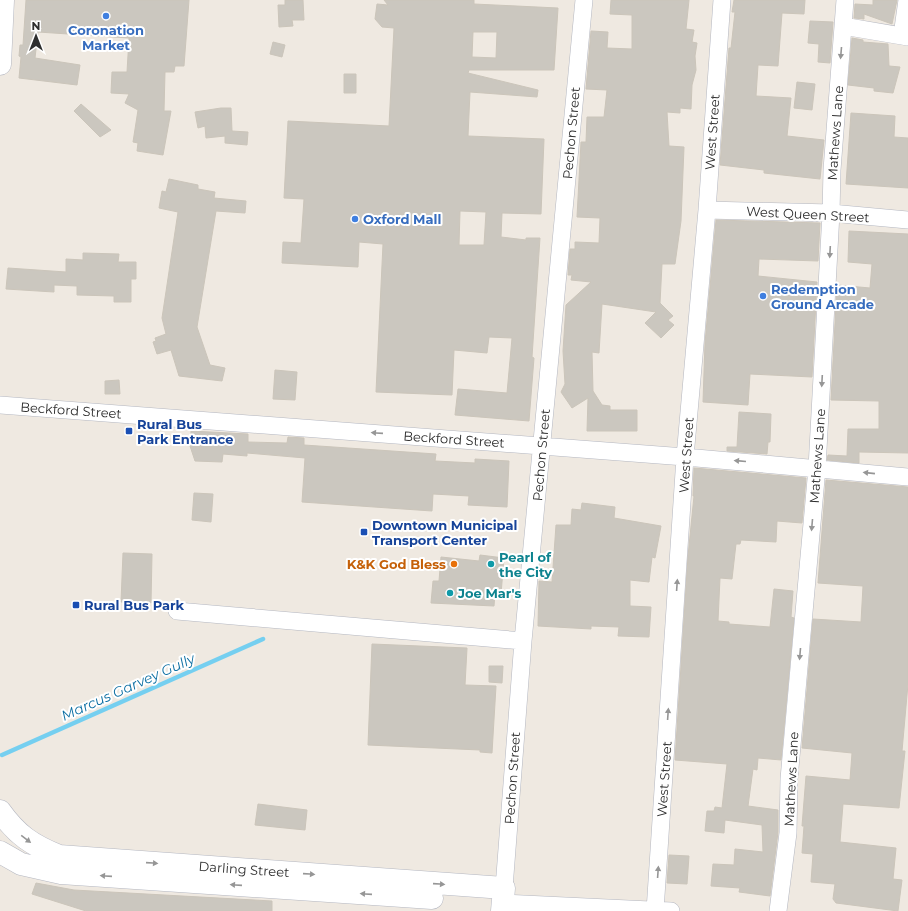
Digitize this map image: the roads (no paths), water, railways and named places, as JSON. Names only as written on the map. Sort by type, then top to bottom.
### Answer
[{"type":"street","points":[[0,64],[3,0]]},
{"type":"street","name":"Pechon Street","points":[[503,901],[523,641],[584,0]]},
{"type":"street","name":"West Street","points":[[660,911],[685,457],[707,210],[722,0]]},
{"type":"street","name":"Mathews Lane","points":[[778,911],[788,833],[789,778],[817,468],[832,213],[832,170],[845,0]]},
{"type":"street","points":[[843,26],[905,36],[907,0]]},
{"type":"street","name":"West Queen Street","points":[[707,210],[832,213],[908,220]]},
{"type":"street","name":"Beckford Street","points":[[0,405],[541,445],[908,477]]},
{"type":"street","points":[[177,611],[523,641]]},
{"type":"street","name":"Darling Street","points":[[0,811],[12,828],[28,841],[59,856],[397,888],[503,901]]},
{"type":"street","name":"Darling Street","points":[[0,852],[21,864],[61,873],[397,888]]},
{"type":"street","points":[[503,901],[660,911]]},
{"type":"waterway","name":"Marcus Garvey Gully","points":[[2,755],[263,639]]},
{"type":"place","name":"Coronation Market","points":[[106,16]]},
{"type":"place","name":"Oxford Mall","points":[[355,219]]},
{"type":"place","name":"Redemption Ground Arcade","points":[[763,296]]},
{"type":"place","name":"Rural Bus Park Entrance","points":[[129,431]]},
{"type":"place","name":"Downtown Municipal Transport Center","points":[[364,532]]},
{"type":"place","name":"K&K God Bless","points":[[454,564]]},
{"type":"place","name":"Pearl of the City","points":[[491,564]]},
{"type":"place","name":"Joe Mar's","points":[[450,593]]},
{"type":"place","name":"Rural Bus Park","points":[[76,605]]}]
